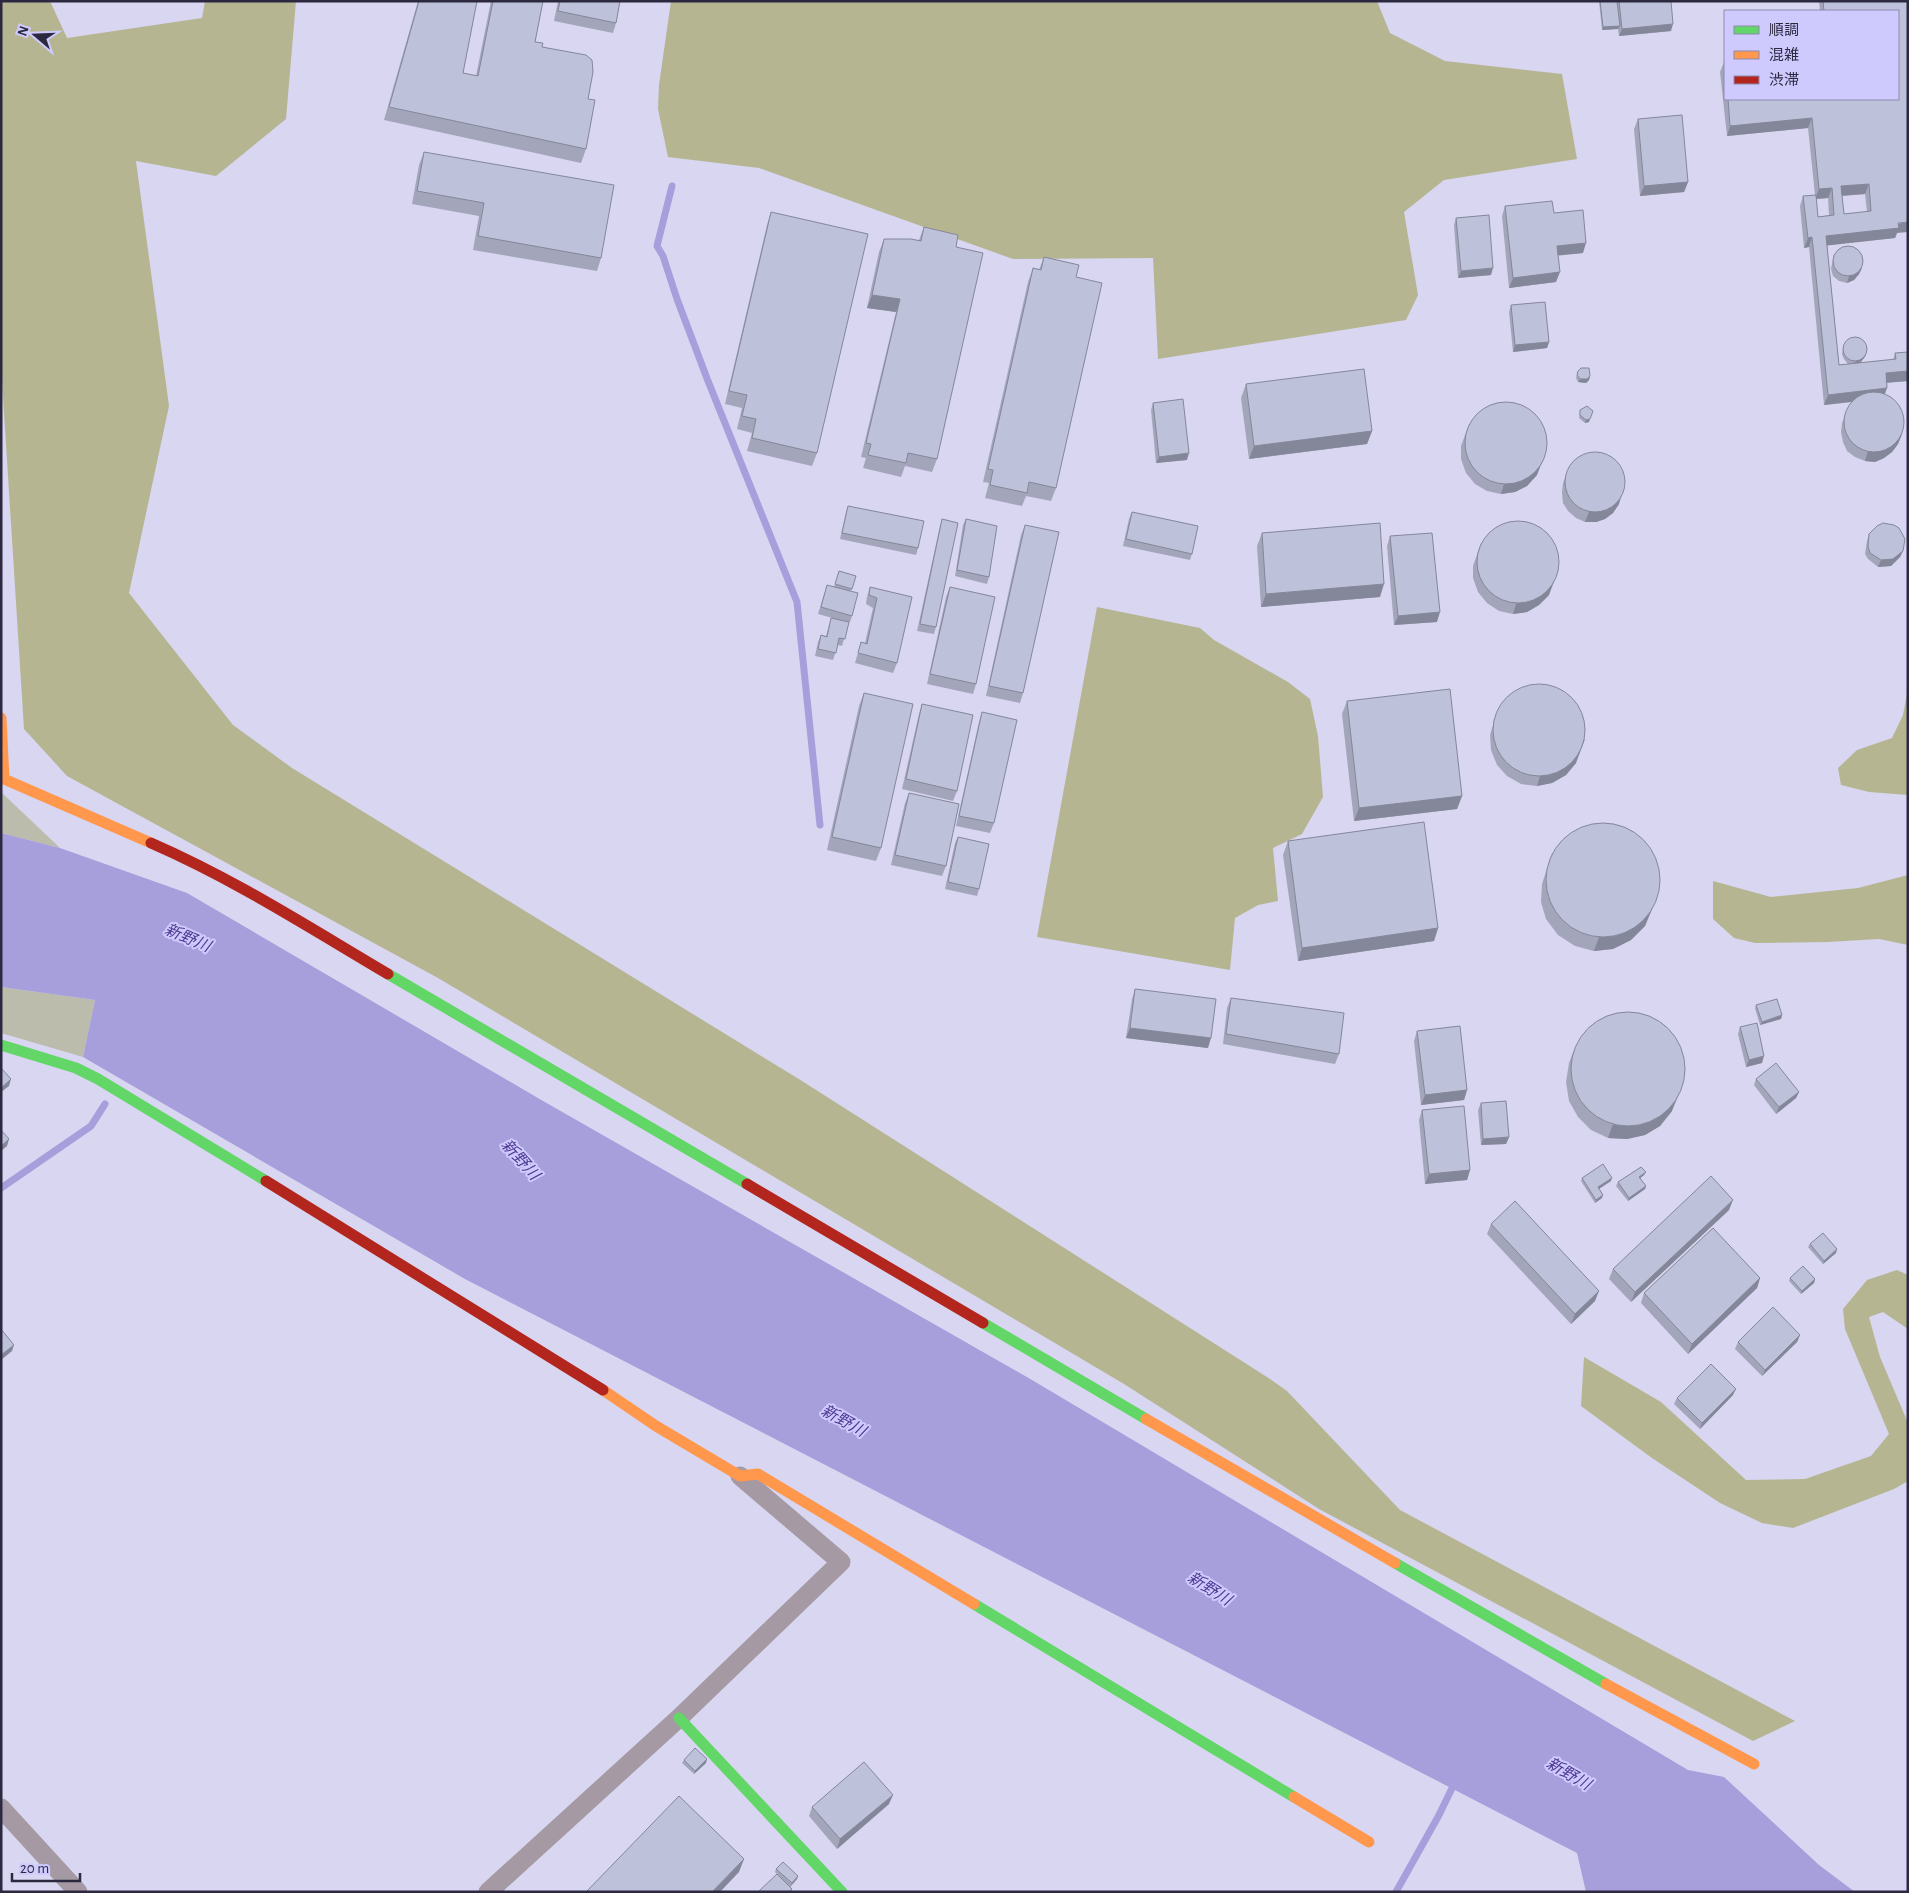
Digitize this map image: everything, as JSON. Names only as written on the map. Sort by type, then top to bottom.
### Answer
[{"type":"street","points":[[1,718],[4,780],[177,854],[262,900],[1177,1438],[1632,1699],[1754,1764]]},
{"type":"street","points":[[1,1045],[76,1068],[98,1079],[277,1187],[619,1400],[656,1426],[740,1476],[841,1562],[679,1718],[488,1892]]},
{"type":"street","points":[[740,1476],[758,1474],[1369,1842]]},
{"type":"street","points":[[679,1718],[842,1892]]},
{"type":"street","points":[[1,1808],[78,1892]]},
{"type":"green space","points":[[1,1],[50,1],[67,38],[202,18],[205,1],[296,1],[286,119],[216,176],[136,161],[169,406],[129,593],[233,725],[292,768],[802,1081],[1267,1377],[1287,1391],[1400,1510],[1795,1721],[1753,1741],[1319,1509],[1124,1384],[438,978],[67,776],[24,729],[1,365]]},
{"type":"green space","points":[[671,1],[1377,1],[1390,33],[1445,61],[1562,74],[1577,159],[1444,180],[1404,212],[1418,295],[1406,320],[1158,359],[1153,258],[1013,259],[759,168],[668,157],[658,109],[659,85]]},
{"type":"green space","points":[[1097,607],[1200,628],[1214,640],[1288,682],[1310,699],[1318,736],[1323,797],[1302,834],[1273,848],[1278,901],[1258,905],[1235,918],[1230,970],[1037,937]]},
{"type":"green space","points":[[1907,694],[1908,795],[1869,792],[1841,785],[1838,768],[1857,750],[1892,738],[1903,715]]},
{"type":"green space","points":[[1,792],[60,848],[1,833]]},
{"type":"green space","points":[[1908,875],[1908,945],[1879,939],[1755,943],[1734,938],[1713,919],[1713,881],[1771,897],[1858,888]]},
{"type":"green space","points":[[1,987],[95,1000],[83,1057],[1,1033]]},
{"type":"green space","points":[[1897,1270],[1908,1275],[1908,1329],[1883,1312],[1869,1317],[1880,1357],[1908,1423],[1908,1481],[1894,1489],[1793,1528],[1762,1523],[1720,1503],[1652,1458],[1581,1406],[1584,1357],[1661,1402],[1746,1480],[1805,1479],[1871,1456],[1889,1434],[1845,1329],[1843,1309],[1867,1280]]},
{"type":"water","name":"新野川","points":[[1,833],[60,848],[187,893],[543,1101],[1032,1380],[1688,1770],[1724,1777],[1819,1865],[1855,1892],[1586,1892],[1577,1853],[465,1279],[83,1057],[95,1000],[1,987]]},
{"type":"building","points":[[419,1],[477,1],[463,73],[478,76],[493,1],[543,1],[535,42],[543,43],[542,47],[586,55],[592,60],[593,72],[588,99],[595,100],[586,149],[389,107]]},
{"type":"building","points":[[560,1],[620,1],[616,23],[558,11]]},
{"type":"building","points":[[1600,1],[1617,1],[1620,26],[1603,27]]},
{"type":"building","points":[[1619,1],[1671,1],[1673,24],[1622,29]]},
{"type":"building","points":[[1823,1],[1908,1],[1908,222],[1898,223],[1899,228],[1826,236],[1839,365],[1896,359],[1895,353],[1908,352],[1908,371],[1886,373],[1887,388],[1828,395],[1812,237],[1808,238],[1803,196],[1816,195],[1818,217],[1834,215],[1832,188],[1819,189],[1812,118],[1730,126],[1728,100],[1899,100],[1899,10],[1824,10]],"holes":[[[1869,184],[1871,211],[1844,214],[1841,186]]]},
{"type":"building","points":[[1682,115],[1688,182],[1644,186],[1638,119]]},
{"type":"building","points":[[424,152],[614,185],[601,258],[478,236],[484,203],[417,191]]},
{"type":"building","points":[[1552,201],[1554,213],[1583,210],[1586,243],[1557,246],[1560,272],[1513,278],[1505,206]]},
{"type":"building","points":[[771,212],[868,234],[817,453],[752,438],[756,419],[742,416],[747,395],[729,391]]},
{"type":"building","points":[[1489,215],[1493,268],[1461,271],[1456,218]]},
{"type":"building","points":[[924,227],[958,235],[956,247],[983,253],[937,459],[908,453],[906,463],[868,455],[871,444],[866,443],[900,299],[872,295],[884,239],[921,241]]},
{"type":"building","points":[[1848,246],[1859,250],[1863,261],[1859,272],[1848,276],[1837,272],[1833,261],[1837,250]]},
{"type":"building","points":[[1044,257],[1079,265],[1076,277],[1102,283],[1056,488],[1029,482],[1027,493],[990,485],[993,470],[988,469],[1033,268],[1041,270]]},
{"type":"building","points":[[1545,302],[1549,342],[1515,345],[1511,305]]},
{"type":"building","points":[[1855,337],[1860,338],[1866,344],[1866,354],[1860,360],[1855,361],[1850,360],[1844,354],[1843,349],[1844,344],[1850,338]]},
{"type":"building","points":[[1581,368],[1589,368],[1590,376],[1587,379],[1580,379],[1577,375]]},
{"type":"building","points":[[1364,369],[1372,431],[1254,446],[1246,384]]},
{"type":"building","points":[[1874,392],[1890,397],[1895,401],[1899,406],[1904,422],[1899,438],[1895,443],[1890,447],[1874,452],[1858,447],[1853,443],[1849,438],[1844,422],[1849,406],[1853,401],[1858,397]]},
{"type":"building","points":[[1183,399],[1189,453],[1159,457],[1153,403]]},
{"type":"building","points":[[1506,402],[1522,405],[1535,414],[1544,427],[1547,443],[1544,459],[1535,472],[1522,481],[1506,484],[1490,481],[1477,472],[1468,459],[1465,443],[1468,427],[1477,414],[1490,405]]},
{"type":"building","points":[[1587,406],[1593,411],[1590,419],[1586,420],[1580,415],[1580,410]]},
{"type":"building","points":[[1595,452],[1611,457],[1616,461],[1620,466],[1625,482],[1620,498],[1616,503],[1611,507],[1595,512],[1579,507],[1574,503],[1570,498],[1565,482],[1570,466],[1574,461],[1579,457]]},
{"type":"building","points":[[848,506],[924,521],[918,548],[842,533]]},
{"type":"building","points":[[1132,512],[1198,526],[1192,554],[1126,539]]},
{"type":"building","points":[[942,519],[958,523],[936,627],[920,624]]},
{"type":"building","points":[[966,519],[997,526],[989,577],[957,570]]},
{"type":"building","points":[[1518,521],[1534,524],[1547,533],[1556,546],[1559,562],[1556,578],[1547,591],[1534,600],[1518,603],[1502,600],[1489,591],[1480,578],[1477,562],[1480,546],[1489,533],[1502,524]]},
{"type":"building","points":[[1380,523],[1384,584],[1266,594],[1262,533]]},
{"type":"building","points":[[1883,523],[1899,528],[1905,539],[1903,551],[1893,559],[1881,560],[1870,553],[1868,547],[1869,534]]},
{"type":"building","points":[[1025,525],[1059,532],[1023,693],[989,686]]},
{"type":"building","points":[[1432,533],[1440,612],[1398,616],[1390,536]]},
{"type":"building","points":[[839,571],[856,576],[852,589],[835,584]]},
{"type":"building","points":[[827,585],[858,593],[852,616],[821,607]]},
{"type":"building","points":[[870,587],[912,597],[897,663],[858,653],[861,642],[867,644],[877,598],[869,595]]},
{"type":"building","points":[[950,587],[995,597],[976,684],[930,674]]},
{"type":"building","points":[[831,618],[849,622],[845,639],[839,638],[836,653],[818,649],[821,635],[827,637]]},
{"type":"building","points":[[1539,684],[1557,688],[1572,697],[1581,712],[1585,730],[1581,748],[1572,763],[1557,772],[1539,776],[1521,772],[1506,763],[1497,748],[1493,730],[1497,712],[1506,697],[1521,688]]},
{"type":"building","points":[[1450,689],[1462,796],[1359,808],[1347,701]]},
{"type":"building","points":[[864,693],[913,704],[881,848],[832,837]]},
{"type":"building","points":[[922,704],[973,715],[957,791],[906,779]]},
{"type":"building","points":[[982,712],[1017,720],[994,823],[959,816]]},
{"type":"building","points":[[909,793],[959,804],[946,866],[895,855]]},
{"type":"building","points":[[1424,822],[1438,928],[1302,948],[1288,841]]},
{"type":"building","points":[[1603,823],[1625,828],[1643,840],[1655,858],[1660,880],[1655,902],[1643,920],[1625,932],[1603,937],[1581,932],[1563,920],[1551,902],[1546,880],[1551,858],[1563,840],[1581,828]]},
{"type":"building","points":[[958,837],[989,844],[979,889],[948,882]]},
{"type":"building","points":[[1135,989],[1216,999],[1211,1038],[1130,1028]]},
{"type":"building","points":[[1231,998],[1344,1013],[1339,1054],[1226,1034]]},
{"type":"building","points":[[1777,999],[1782,1015],[1762,1022],[1756,1005]]},
{"type":"building","points":[[1628,1012],[1650,1017],[1668,1029],[1680,1047],[1685,1069],[1680,1091],[1668,1109],[1650,1121],[1628,1126],[1606,1121],[1588,1109],[1576,1091],[1571,1069],[1576,1047],[1588,1029],[1606,1017]]},
{"type":"building","points":[[1757,1023],[1764,1056],[1749,1060],[1740,1027]]},
{"type":"building","points":[[1460,1026],[1467,1090],[1425,1095],[1417,1031]]},
{"type":"building","points":[[1776,1063],[1799,1092],[1779,1107],[1756,1079]]},
{"type":"building","points":[[1,1068],[11,1079],[1,1088]]},
{"type":"building","points":[[1506,1101],[1509,1137],[1483,1139],[1481,1103]]},
{"type":"building","points":[[1464,1106],[1470,1170],[1429,1174],[1422,1110]]},
{"type":"building","points":[[1,1130],[9,1139],[1,1146]]},
{"type":"building","points":[[1603,1164],[1612,1178],[1598,1187],[1603,1195],[1596,1200],[1582,1178]]},
{"type":"building","points":[[1641,1167],[1646,1172],[1639,1177],[1646,1186],[1629,1198],[1618,1182]]},
{"type":"building","points":[[1711,1176],[1733,1200],[1635,1292],[1613,1269]]},
{"type":"building","points":[[1515,1201],[1599,1291],[1575,1314],[1491,1224]]},
{"type":"building","points":[[1713,1228],[1760,1278],[1692,1344],[1644,1293]]},
{"type":"building","points":[[1823,1233],[1837,1249],[1824,1261],[1810,1244]]},
{"type":"building","points":[[1803,1266],[1815,1279],[1802,1291],[1790,1278]]},
{"type":"building","points":[[1773,1307],[1800,1335],[1765,1370],[1738,1342]]},
{"type":"building","points":[[1,1329],[14,1345],[1,1355]]},
{"type":"building","points":[[1711,1364],[1736,1389],[1702,1423],[1677,1398]]},
{"type":"building","points":[[695,1748],[707,1759],[695,1771],[684,1760]]},
{"type":"building","points":[[864,1762],[893,1795],[840,1839],[812,1807]]},
{"type":"building","points":[[679,1796],[744,1859],[712,1892],[588,1892],[587,1891]]},
{"type":"building","points":[[783,1862],[798,1876],[792,1883],[776,1869]]},
{"type":"building","points":[[777,1874],[792,1889],[789,1892],[759,1891]]},
{"type":"waterway","points":[[672,186],[657,246],[663,256],[708,381],[797,602],[820,825]]},
{"type":"waterway","points":[[1,1188],[91,1126],[105,1104]]},
{"type":"waterway","points":[[1396,1892],[1455,1782]]},
{"type":"traffic: fast","points":[[388,974],[747,1184]]},
{"type":"traffic: fast","points":[[1,1045],[76,1068],[98,1079],[266,1181]]},
{"type":"traffic: fast","points":[[983,1323],[1146,1419]]},
{"type":"traffic: fast","points":[[1395,1563],[1606,1684]]},
{"type":"traffic: fast","points":[[974,1604],[1294,1797]]},
{"type":"traffic: fast","points":[[679,1718],[842,1892]]},
{"type":"traffic: slow","points":[[1,718],[4,779],[151,843]]},
{"type":"traffic: slow","points":[[603,1390],[656,1426],[740,1476],[758,1474],[974,1604]]},
{"type":"traffic: slow","points":[[1146,1419],[1395,1563]]},
{"type":"traffic: slow","points":[[1606,1684],[1754,1764]]},
{"type":"traffic: slow","points":[[1294,1797],[1369,1842]]},
{"type":"traffic: jam","points":[[151,843],[242,888],[388,974]]},
{"type":"traffic: jam","points":[[266,1181],[603,1390]]},
{"type":"traffic: jam","points":[[747,1184],[983,1323]]}]
